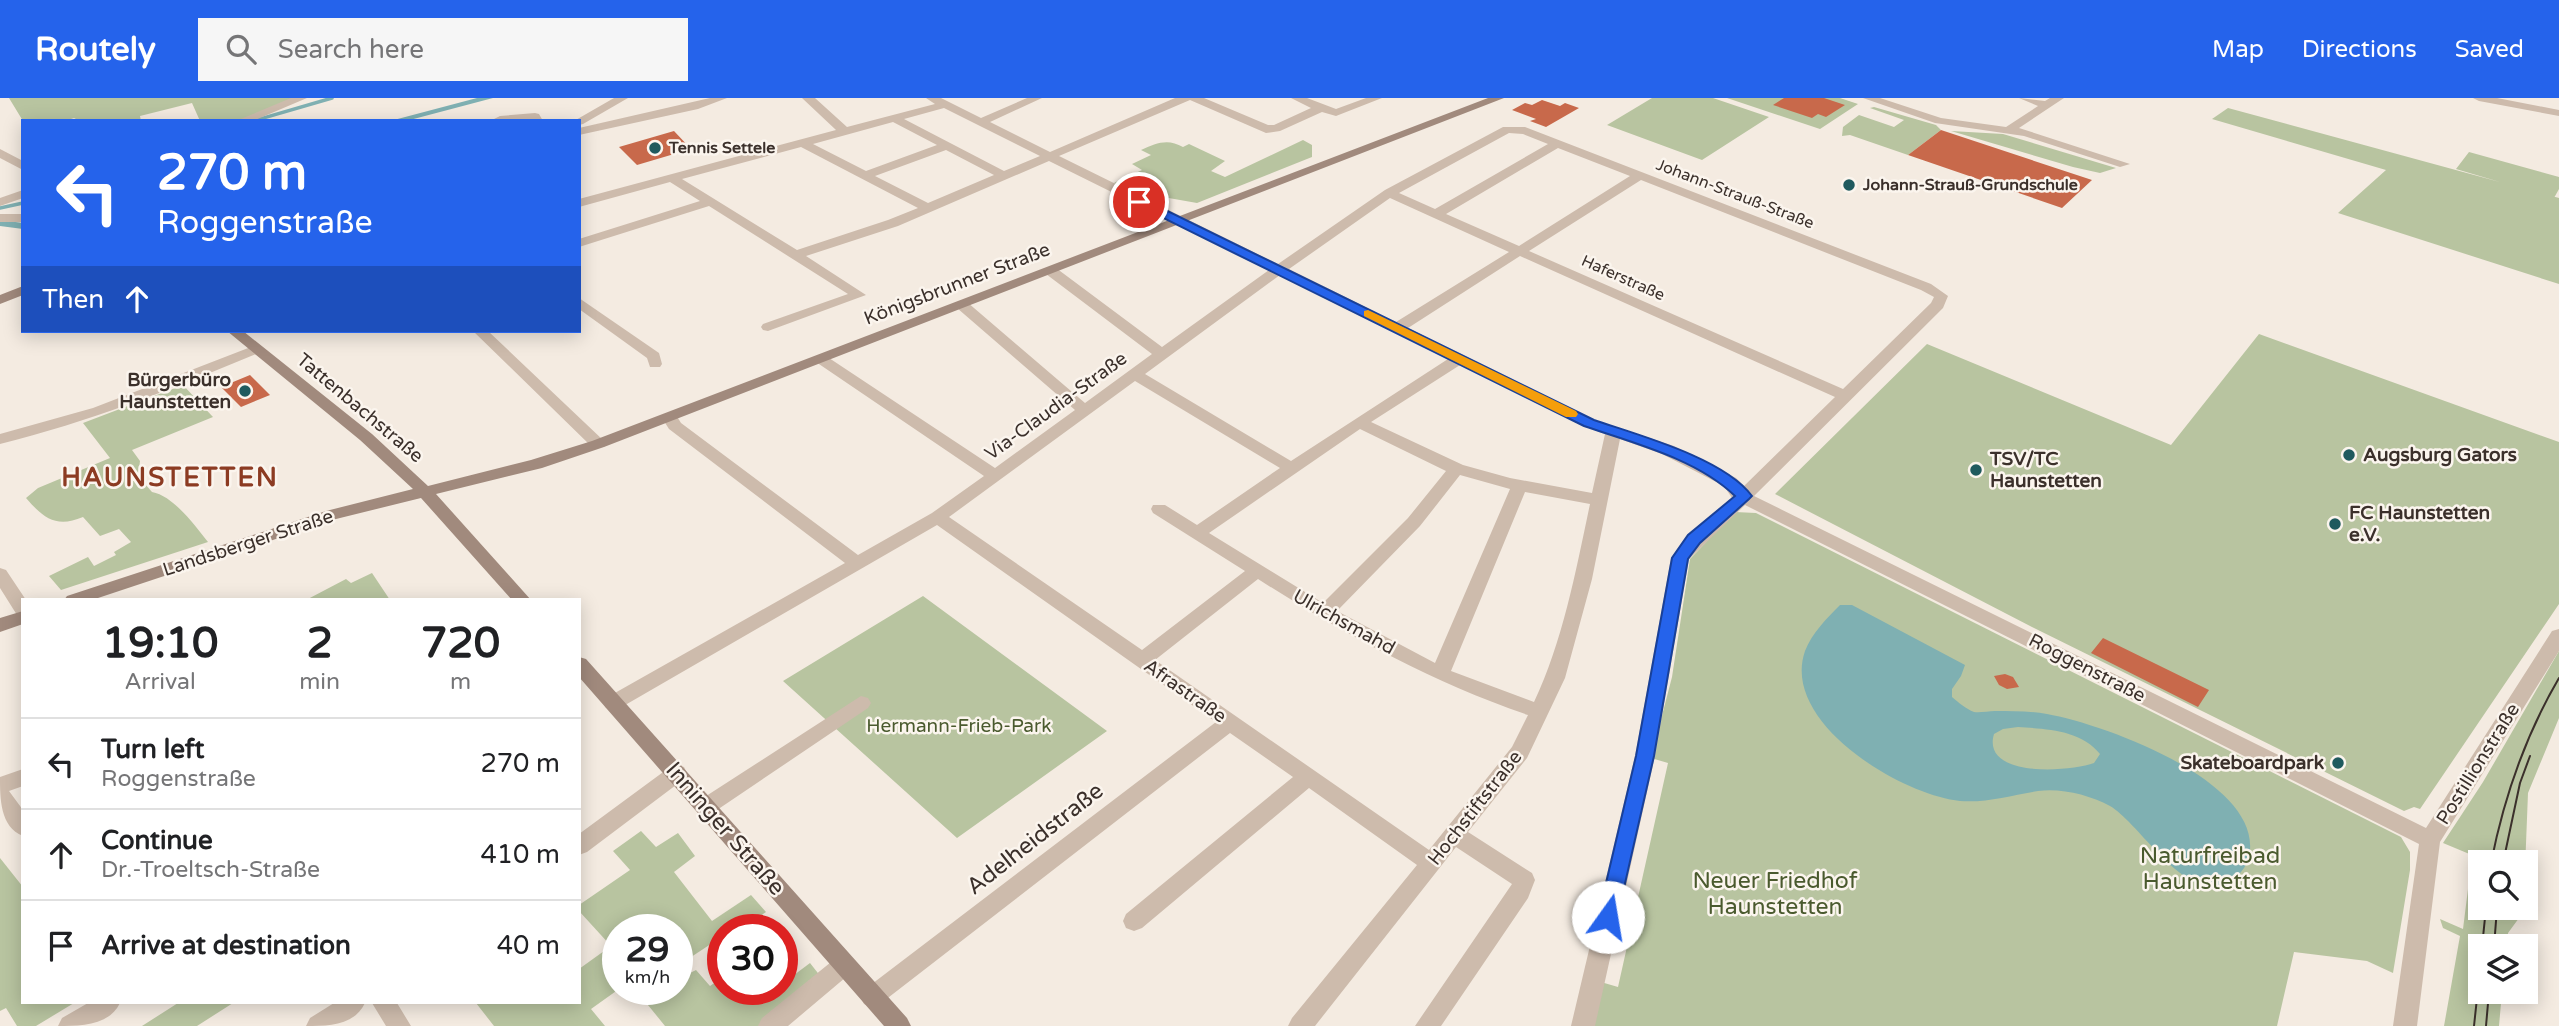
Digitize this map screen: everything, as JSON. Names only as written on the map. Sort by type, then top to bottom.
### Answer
[{"type":"main road","name":"Königsbrunner Straße","points":[[426,492],[536,464],[670,418],[1498,98]]},
{"type":"main road","points":[[0,300],[21,291]]},
{"type":"main road","name":"Tattenbachstraße","points":[[237,333],[401,468],[426,492]]},
{"type":"main road","points":[[379,503],[401,468]]},
{"type":"main road","points":[[426,492],[520,598]]},
{"type":"main road","name":"Landsberger Straße","points":[[79,598],[332,515],[426,492]]},
{"type":"main road","points":[[0,625],[21,618]]},
{"type":"main road","name":"Inninger Straße","points":[[581,666],[899,1026]]},
{"type":"street","points":[[247,119],[301,98]]},
{"type":"street","points":[[581,127],[622,98]]},
{"type":"street","points":[[581,128],[694,107],[721,98]]},
{"type":"street","points":[[808,98],[845,132]]},
{"type":"street","name":"Roggenstraße","points":[[932,98],[1045,156],[1613,433],[1649,442],[1688,462],[1703,477],[1722,489],[1744,496],[2430,840]]},
{"type":"street","points":[[979,123],[1036,98]]},
{"type":"street","points":[[794,255],[928,208],[1185,98]]},
{"type":"street","points":[[1194,98],[1266,129],[1276,129],[1321,108]]},
{"type":"street","points":[[1297,98],[1336,113],[1376,98]]},
{"type":"street","points":[[1869,98],[1939,121],[2010,129],[2124,163]]},
{"type":"street","points":[[2025,98],[2046,105]]},
{"type":"street","points":[[2010,129],[2058,98]]},
{"type":"street","points":[[2479,98],[2559,113]]},
{"type":"street","points":[[581,202],[944,105]]},
{"type":"street","points":[[500,119],[529,115],[536,119]]},
{"type":"street","points":[[895,119],[1003,175]]},
{"type":"street","name":"Johann-Strauß-Straße","points":[[1514,128],[1926,287],[1941,296],[1938,306],[1843,395]]},
{"type":"street","name":"Via-Claudia-Straße","points":[[613,703],[938,517],[1279,269],[1389,193],[1514,128]]},
{"type":"street","points":[[803,143],[928,208]]},
{"type":"street","points":[[1436,214],[1557,144]]},
{"type":"street","points":[[865,175],[947,146]]},
{"type":"street","points":[[0,153],[21,165]]},
{"type":"street","points":[[1397,328],[1639,176]]},
{"type":"street","points":[[672,178],[859,295],[778,326],[768,327]]},
{"type":"street","name":"Haferstraße","points":[[1389,193],[1843,395]]},
{"type":"street","points":[[0,202],[21,195]]},
{"type":"street","points":[[581,242],[710,202]]},
{"type":"street","points":[[0,218],[21,218]]},
{"type":"street","points":[[1051,271],[1162,354]]},
{"type":"street","points":[[581,303],[654,356],[655,364]]},
{"type":"street","points":[[962,305],[1085,411]]},
{"type":"street","points":[[486,333],[598,444]]},
{"type":"street","points":[[0,439],[28,433],[129,400],[257,349]]},
{"type":"street","points":[[821,359],[996,476]]},
{"type":"street","points":[[1197,533],[1290,467],[1459,359]]},
{"type":"street","points":[[1135,374],[1290,467]]},
{"type":"street","points":[[1583,1026],[1645,756],[1680,558],[1694,539],[1744,496],[1843,395]]},
{"type":"street","points":[[670,418],[675,426],[858,564]]},
{"type":"street","points":[[1359,422],[1402,445],[1456,468],[1520,485],[1601,500]]},
{"type":"street","name":"Hochstiftstraße","points":[[1300,1026],[1520,752],[1555,678],[1601,500],[1613,433]]},
{"type":"street","points":[[1324,613],[1414,522],[1456,468]]},
{"type":"street","points":[[1440,673],[1520,485]]},
{"type":"street","name":"Ulrichsmahd","points":[[1159,509],[1324,613],[1440,673],[1514,705],[1539,712]]},
{"type":"street","name":"Afrastraße","points":[[938,517],[1432,864]]},
{"type":"street","points":[[1142,660],[1257,571]]},
{"type":"street","points":[[0,573],[21,607]]},
{"type":"street","name":"Postillionstraße","points":[[2405,1026],[2430,840],[2559,636]]},
{"type":"street","points":[[706,806],[861,703]]},
{"type":"street","name":"Adelheidstraße","points":[[872,997],[1230,722]]},
{"type":"street","points":[[581,845],[677,773]]},
{"type":"street","points":[[1134,921],[1308,777]]},
{"type":"street","points":[[0,786],[21,778]]},
{"type":"street","points":[[0,794],[21,824]]},
{"type":"street","points":[[1427,1026],[1520,891],[1524,880],[1455,835]]},
{"type":"street","points":[[770,1026],[844,965]]},
{"type":"street","points":[[70,1026],[106,1004]]},
{"type":"street","points":[[318,1026],[351,1004]]},
{"type":"street","points":[[385,1004],[399,1026]]},
{"type":"green space","points":[[9,98],[300,98],[245,119],[199,119],[192,103],[140,116],[141,119],[22,119]]},
{"type":"green space","points":[[1652,98],[1713,98],[1769,117],[1702,160],[1607,125]]},
{"type":"green space","points":[[1727,98],[1840,98],[1858,104],[1820,129]]},
{"type":"green space","points":[[1870,108],[1936,125],[1941,130],[1908,155],[1850,135],[1842,136],[1843,127],[1859,115],[1894,127],[1904,120]]},
{"type":"green space","points":[[2228,108],[2559,198],[2559,284],[2338,213],[2386,170],[2212,119]]},
{"type":"green space","points":[[1951,131],[2003,134],[2116,168],[2100,173],[2073,167]]},
{"type":"green space","points":[[1303,140],[1312,145],[1312,157],[1197,203],[1163,197],[1167,193],[1138,182],[1119,186],[1114,183],[1142,170],[1132,164],[1151,155],[1141,150],[1157,144],[1167,142],[1183,147],[1189,144],[1225,161],[1211,171],[1225,177]]},
{"type":"green space","points":[[2469,152],[2559,177],[2559,189],[2554,198],[2456,169]]},
{"type":"green space","name":"FC Haunstetten e.V.","points":[[2259,334],[2559,442],[2559,604],[2420,809],[2414,807],[2404,811],[2032,627],[1775,494],[1927,344],[2171,445]]},
{"type":"green space","points":[[183,385],[213,417],[132,450],[140,461],[138,476],[152,492],[176,505],[208,542],[61,590],[49,576],[88,557],[94,566],[116,555],[114,552],[131,542],[119,529],[100,536],[83,517],[66,522],[52,520],[26,498],[38,488],[110,458],[83,423]]},
{"type":"green space","points":[[1735,512],[1756,513],[2401,837],[2410,852],[2410,870],[2393,973],[2367,961],[2294,952],[2277,1026],[1584,1026],[1594,980],[1618,987],[1668,763],[1651,758],[1672,677],[1690,559]]},
{"type":"green space","points":[[372,573],[389,598],[310,598],[346,579],[351,583]]},
{"type":"green space","name":"Hermann-Frieb-Park","points":[[923,596],[1107,731],[957,838],[783,681]]},
{"type":"green space","points":[[2559,651],[2559,718],[2528,793],[2526,850],[2468,850],[2468,853],[2443,843],[2483,782]]},
{"type":"green space","points":[[641,831],[656,847],[678,833],[695,856],[674,872],[707,915],[707,947],[693,956],[693,914],[602,914],[602,936],[581,913],[581,904],[630,870],[613,851]]},
{"type":"green space","points":[[0,858],[21,884],[21,1004],[72,1004],[36,1026],[17,1026],[6,1008],[0,1011]]},
{"type":"green space","points":[[2468,889],[2468,920],[2518,920],[2508,934],[2468,934],[2468,1004],[2501,1004],[2499,1026],[2444,1026],[2460,936],[2443,928],[2440,919],[2463,929]]},
{"type":"green space","points":[[751,895],[766,912],[763,914],[722,914]]},
{"type":"green space","points":[[602,952],[602,1001],[591,1009],[605,1026],[494,1026],[477,1004],[581,1004],[581,968]]},
{"type":"green space","points":[[810,963],[821,977],[798,995],[798,972]]},
{"type":"green space","points":[[696,970],[707,983],[707,1005],[786,1005],[760,1026],[665,1026],[648,1005],[693,1005],[693,972]]},
{"type":"green space","points":[[176,1004],[231,1004],[197,1026],[142,1026]]},
{"type":"water","points":[[1840,605],[1852,605],[1965,665],[1952,689],[1952,697],[1971,711],[2034,712],[2072,720],[2137,743],[2172,759],[2203,778],[2229,800],[2245,824],[2250,850],[2239,875],[2216,887],[2199,884],[2166,861],[2110,806],[2084,796],[2047,790],[1990,800],[1960,801],[1936,796],[1879,770],[1851,751],[1828,729],[1811,704],[1802,678],[1808,644],[1820,626]],"holes":[[[2018,727],[2073,735],[2100,754],[2094,763],[2082,766],[2048,769],[2013,765],[2001,758],[1994,748],[1994,734],[2003,729]]]},
{"type":"building","points":[[1784,98],[1824,98],[1845,105],[1826,117],[1818,114],[1812,118],[1773,105]]},
{"type":"building","points":[[1542,100],[1579,108],[1546,127],[1530,121],[1536,119],[1512,110],[1525,103],[1532,105]]},
{"type":"building","points":[[1941,130],[2092,180],[2062,208],[1908,155]]},
{"type":"building","name":"Tennis Settele","points":[[674,131],[691,149],[637,165],[619,147]]},
{"type":"building","name":"Bürgerbüro Haunstetten","points":[[250,375],[270,395],[241,407],[221,387]]},
{"type":"building","points":[[2103,638],[2209,690],[2198,707],[2091,653]]},
{"type":"building","points":[[2005,674],[2013,677],[2019,687],[2007,689],[1999,685],[1994,676]]},
{"type":"waterway","points":[[260,119],[332,98]]},
{"type":"waterway","points":[[402,119],[488,98]]},
{"type":"waterway","points":[[0,208],[21,203]]},
{"type":"waterway","points":[[0,223],[21,226]]},
{"type":"tram line","points":[[2494,850],[2517,768],[2536,722],[2559,678]]},
{"type":"tram line","points":[[2506,850],[2520,783],[2530,756]]},
{"type":"tram line","points":[[2483,934],[2485,920]]},
{"type":"tram line","points":[[2495,934],[2496,920]]},
{"type":"tram line","points":[[2474,1026],[2476,1004]]},
{"type":"tram line","points":[[2486,1026],[2488,1004]]},
{"type":"slow traffic","points":[[1368,313],[1571,414]]},
{"type":"place","name":"Tennis Settele","points":[[655,148]]},
{"type":"place","name":"Johann-Strauß-Grundschule","points":[[1849,185]]},
{"type":"place","name":"Bürgerbüro Haunstetten","points":[[245,391]]},
{"type":"place","name":"Augsburg Gators","points":[[2349,455]]},
{"type":"place","name":"TSV/TC Haunstetten","points":[[1976,470]]},
{"type":"place","name":"FC Haunstetten e.V.","points":[[2335,524]]},
{"type":"place","name":"Skateboardpark","points":[[2338,763]]},
{"type":"district","name":"HAUNSTETTEN","points":[[170,477]]},
{"type":"route","points":[[1139,202],[1197,228],[1589,423],[1668,450],[1730,482],[1744,496],[1694,539],[1680,558],[1645,756],[1608,917]]},
{"type":"park label","name":"Naturfreibad Haunstetten","points":[[2210,869]]},
{"type":"park label","name":"Neuer Friedhof Haunstetten","points":[[1775,894]]}]
